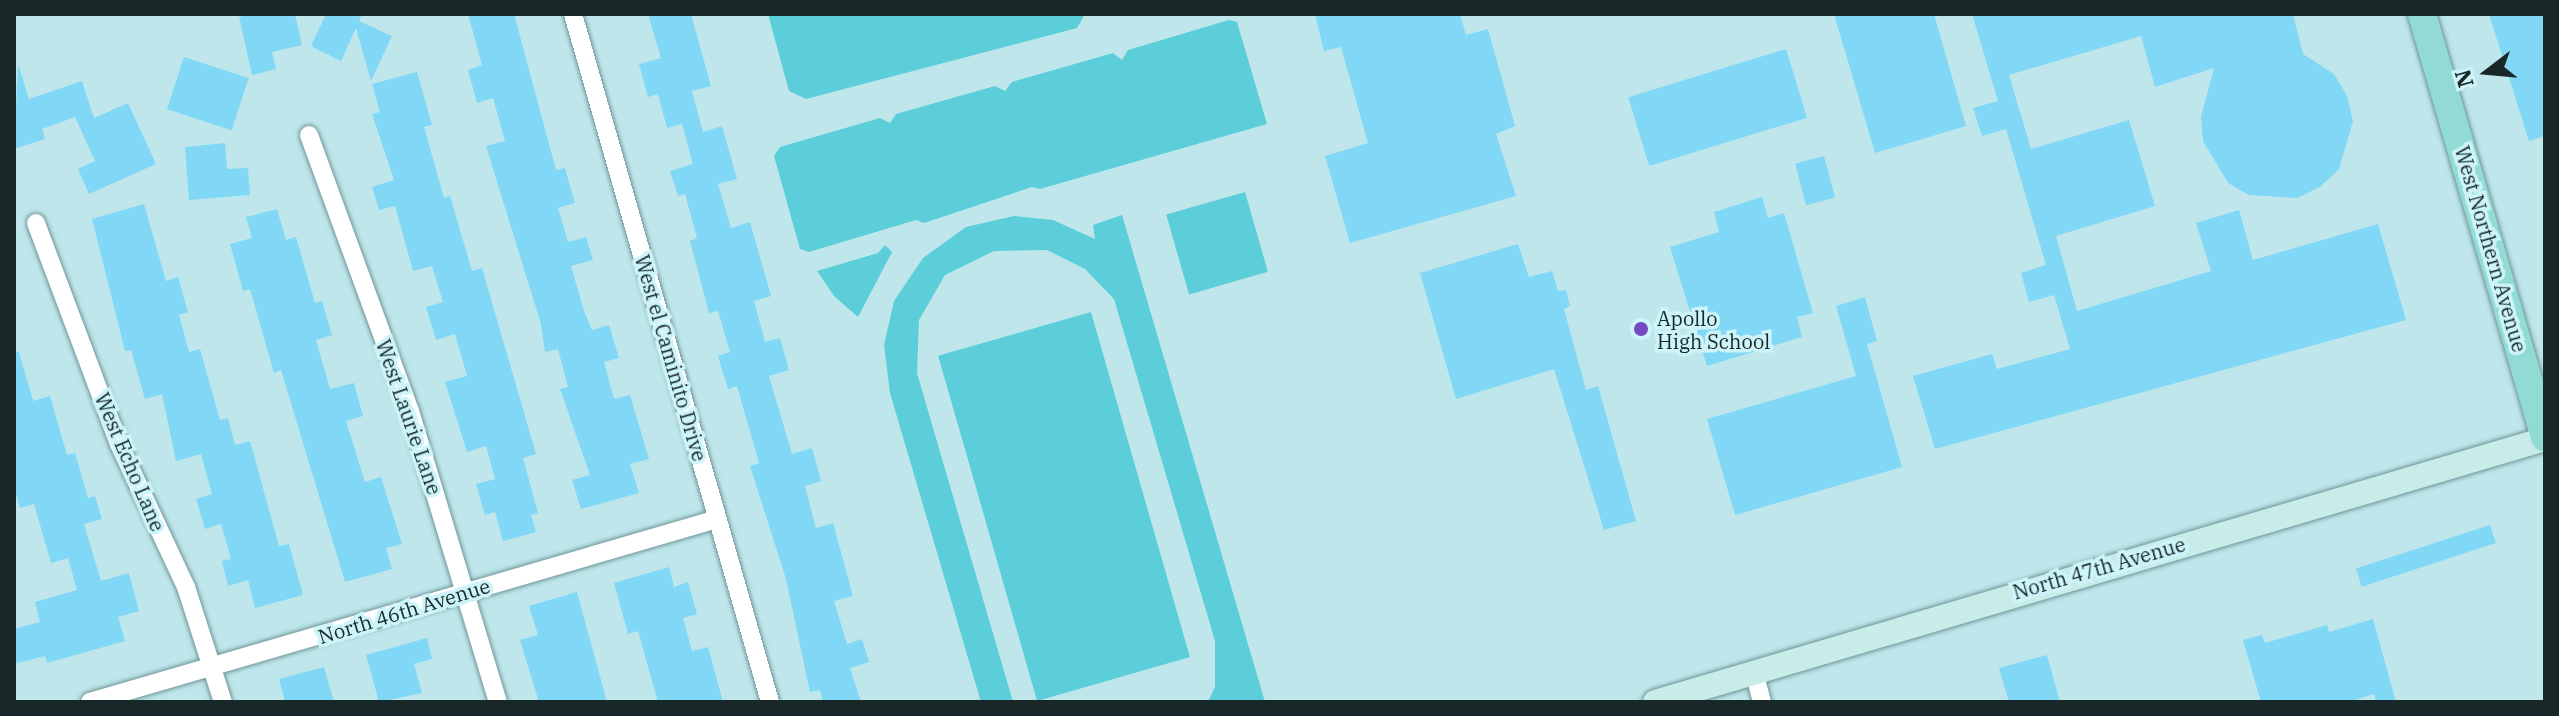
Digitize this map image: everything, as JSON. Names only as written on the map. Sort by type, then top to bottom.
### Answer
[{"type":"main road","name":"West Northern Avenue","points":[[2422,14],[2545,438]]},
{"type":"street","name":"West el Caminito Drive","points":[[573,14],[770,702]]},
{"type":"street","name":"West Laurie Lane","points":[[309,135],[410,411],[498,702]]},
{"type":"street","name":"West Echo Lane","points":[[36,223],[119,444],[186,587],[223,702]]},
{"type":"street","name":"North 47th Avenue","points":[[1655,702],[2545,438]]},
{"type":"street","name":"North 46th Avenue","points":[[90,702],[717,519]]},
{"type":"street","points":[[1754,672],[1762,702]]},
{"type":"shaded area","points":[[768,14],[1085,14],[1077,28],[806,99],[789,91]]},
{"type":"shaded area","points":[[1229,20],[1237,22],[1267,124],[1040,189],[1032,187],[924,223],[916,220],[809,252],[800,249],[774,156],[780,147],[880,118],[890,123],[896,114],[995,86],[1005,91],[1012,82],[1113,53],[1122,60],[1128,50]]},
{"type":"shaded area","points":[[1245,192],[1268,272],[1189,294],[1166,215]]},
{"type":"shaded area","points":[[1122,215],[1265,702],[1208,702],[1215,687],[1215,641],[1114,299],[1085,269],[1047,250],[994,251],[945,275],[919,320],[917,373],[1013,702],[981,702],[890,393],[884,345],[894,301],[923,258],[966,227],[1014,216],[1053,220],[1095,239],[1093,225]]},
{"type":"shaded area","points":[[885,245],[892,252],[858,317],[834,296],[817,271],[878,253]]},
{"type":"shaded area","points":[[1091,312],[1190,657],[1037,701],[938,356]]},
{"type":"building","points":[[295,14],[302,45],[272,52],[276,69],[252,75],[239,17]]},
{"type":"building","points":[[326,14],[362,14],[359,21],[392,36],[371,81],[356,28],[341,61],[311,46]]},
{"type":"building","points":[[468,14],[514,14],[556,170],[565,168],[575,203],[558,208],[568,242],[586,237],[593,260],[571,266],[584,311],[592,330],[609,325],[619,358],[604,362],[614,399],[630,395],[649,459],[630,464],[639,493],[581,509],[572,480],[590,475],[560,389],[568,387],[558,349],[545,352],[541,324],[486,146],[505,141],[493,98],[477,103],[468,70],[482,65]]},
{"type":"building","points":[[648,14],[691,14],[711,86],[692,91],[703,132],[722,126],[737,179],[718,184],[731,228],[750,222],[771,296],[754,301],[765,342],[780,338],[789,370],[769,376],[792,454],[812,448],[821,481],[805,486],[816,528],[833,523],[853,596],[834,601],[847,644],[862,639],[869,662],[850,668],[861,702],[823,702],[820,690],[810,692],[786,579],[750,466],[759,463],[737,386],[728,389],[718,356],[730,352],[718,311],[709,313],[690,241],[697,238],[685,194],[678,196],[670,171],[693,164],[682,124],[667,128],[658,94],[648,97],[639,64],[661,58]]},
{"type":"building","points":[[1315,14],[1460,14],[1466,35],[1488,29],[1515,126],[1496,134],[1516,196],[1350,243],[1325,156],[1368,143],[1341,47],[1324,51]]},
{"type":"building","points":[[1834,14],[1934,14],[1966,126],[1875,153]]},
{"type":"building","points":[[1972,14],[2293,14],[2303,54],[2334,74],[2347,96],[2353,121],[2339,169],[2320,187],[2297,198],[2249,195],[2228,183],[2203,141],[2201,117],[2214,68],[2155,87],[2141,36],[2009,75],[2031,149],[2129,120],[2155,206],[2056,236],[2077,311],[2211,271],[2196,223],[2239,210],[2253,260],[2378,224],[2406,320],[1935,449],[1913,376],[1992,354],[1997,369],[2070,349],[2054,295],[2029,302],[2021,273],[2046,265],[2006,129],[1982,136],[1973,108],[1998,101]]},
{"type":"building","points":[[2489,14],[2545,14],[2545,136],[2529,141]]},
{"type":"building","points":[[1786,49],[1807,118],[1649,166],[1628,97]]},
{"type":"building","points":[[184,57],[249,78],[232,130],[167,109]]},
{"type":"building","points":[[18,64],[29,99],[82,81],[94,118],[128,103],[156,164],[89,194],[78,169],[95,161],[75,117],[42,129],[45,139],[14,149]]},
{"type":"building","points":[[417,72],[432,125],[424,127],[444,198],[450,196],[472,271],[482,268],[536,454],[523,458],[538,513],[531,515],[536,532],[503,541],[495,512],[485,515],[476,484],[495,479],[486,446],[467,452],[445,382],[467,376],[455,334],[436,340],[426,307],[443,302],[432,266],[413,271],[395,206],[379,210],[372,187],[394,180],[372,114],[380,112],[372,84]]},
{"type":"building","points":[[225,143],[227,169],[248,168],[250,195],[189,200],[185,147]]},
{"type":"building","points":[[1824,156],[1835,198],[1806,205],[1795,164]]},
{"type":"building","points":[[1762,197],[1768,218],[1784,213],[1813,313],[1797,317],[1802,337],[1707,366],[1670,247],[1719,232],[1714,212]]},
{"type":"building","points":[[144,204],[166,281],[178,277],[188,312],[179,315],[189,352],[200,349],[220,420],[228,418],[235,445],[250,441],[279,546],[289,544],[303,595],[255,608],[248,580],[228,586],[222,561],[231,559],[221,524],[205,529],[196,499],[212,494],[201,454],[176,461],[162,394],[145,399],[131,350],[125,351],[92,219]]},
{"type":"building","points":[[277,209],[286,240],[296,237],[315,303],[322,301],[332,335],[316,340],[330,389],[354,383],[363,416],[346,421],[365,482],[381,477],[402,544],[386,548],[392,569],[345,582],[281,370],[274,373],[250,289],[243,291],[230,244],[252,238],[246,217]]},
{"type":"building","points":[[1518,244],[1529,277],[1552,271],[1558,291],[1566,290],[1570,306],[1564,309],[1586,390],[1598,386],[1636,521],[1604,530],[1554,369],[1456,399],[1420,273]]},
{"type":"building","points":[[1865,297],[1877,341],[1867,344],[1902,467],[1735,515],[1707,419],[1856,376],[1836,306]]},
{"type":"building","points":[[14,352],[19,352],[33,401],[50,396],[67,455],[75,453],[88,498],[95,496],[102,519],[84,524],[101,581],[129,573],[139,611],[118,617],[125,641],[47,663],[45,656],[14,664],[14,629],[40,622],[35,602],[77,590],[68,558],[51,563],[34,504],[20,508],[14,488]]},
{"type":"building","points":[[2490,525],[2496,543],[2362,587],[2356,569]]},
{"type":"building","points":[[669,567],[674,587],[688,582],[697,614],[683,618],[692,651],[708,647],[723,702],[658,702],[638,631],[628,634],[614,583]]},
{"type":"building","points":[[577,592],[607,702],[539,702],[520,640],[538,635],[529,606]]},
{"type":"building","points":[[2373,619],[2396,702],[2376,702],[2374,694],[2348,702],[2261,702],[2243,640],[2262,635],[2265,643],[2327,625],[2329,632]]},
{"type":"building","points":[[427,638],[432,659],[414,664],[422,693],[379,702],[366,655]]},
{"type":"building","points":[[2047,655],[2060,702],[2009,702],[1999,668]]},
{"type":"building","points":[[324,667],[334,702],[285,702],[279,679]]},
{"type":"place","name":"Apollo High School","points":[[1641,329]]}]
